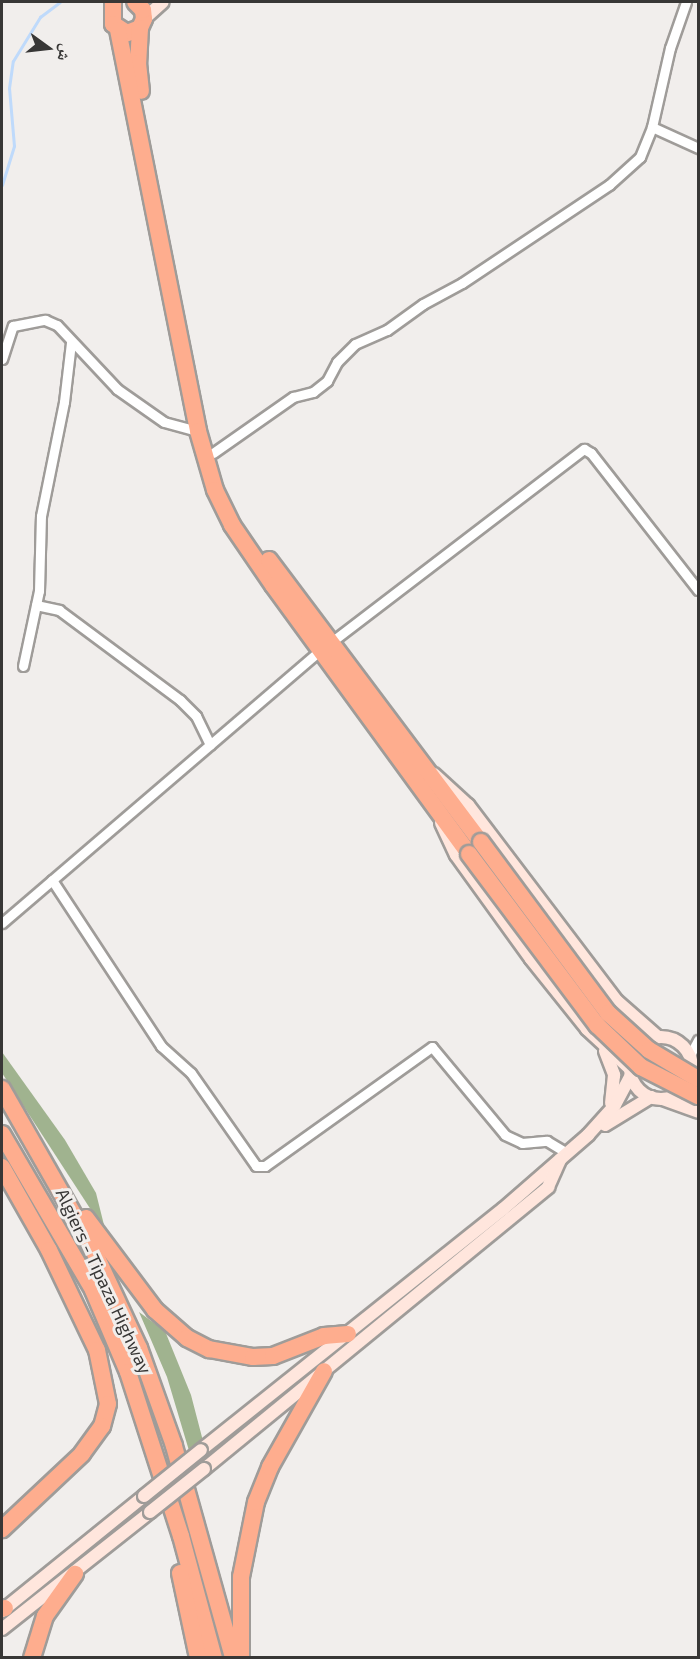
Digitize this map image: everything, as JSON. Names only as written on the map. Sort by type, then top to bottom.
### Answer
[{"type":"highway","points":[[135,2],[143,10],[141,87],[213,453],[224,486],[243,523],[439,816],[475,848],[608,1013],[649,1050],[699,1079]]},
{"type":"highway","points":[[116,4],[111,20],[118,30],[198,431],[209,474],[232,525],[325,646],[429,772],[475,848],[574,1000],[641,1066],[699,1096]]},
{"type":"highway","points":[[118,30],[132,33],[142,24]]},
{"type":"highway","name":"Algiers - Tipaza Highway","points":[[2,1089],[50,1168],[139,1348],[174,1446],[233,1658]]},
{"type":"highway","name":"Algiers - Tipaza Highway","points":[[2,1134],[93,1290],[128,1372],[170,1504],[214,1658]]},
{"type":"highway","points":[[2,1167],[50,1250],[104,1371],[108,1404],[105,1421],[79,1457],[64,1467]]},
{"type":"highway","points":[[50,1168],[156,1310],[187,1338],[230,1355],[253,1358],[286,1352],[324,1336],[348,1334]]},
{"type":"highway","points":[[2,1182],[87,1345],[96,1371],[100,1405],[97,1420],[64,1467],[2,1529]]},
{"type":"highway","points":[[241,1658],[241,1577],[256,1502],[281,1446],[324,1371]]},
{"type":"highway","points":[[170,1504],[171,1527],[198,1658]]},
{"type":"highway","points":[[32,1658],[45,1616],[75,1574]]},
{"type":"main road","points":[[142,24],[163,2]]},
{"type":"main road","points":[[429,772],[460,796],[617,1001],[658,1036],[677,1040],[694,1060],[686,1087],[657,1098],[588,1135]]},
{"type":"main road","points":[[439,816],[456,855],[539,969],[597,1040],[611,1061],[614,1091],[604,1118]]},
{"type":"main road","points":[[3,1609],[348,1334],[564,1156],[604,1118],[631,1072],[640,1045],[658,1036]]},
{"type":"main road","points":[[597,1040],[631,1072],[640,1090],[699,1112]]},
{"type":"main road","points":[[2,1629],[75,1574],[548,1187],[564,1156]]},
{"type":"street","points":[[213,453],[293,397],[313,392],[327,381],[337,362],[355,344],[387,330],[609,185],[640,157],[652,127],[670,48],[686,2]]},
{"type":"street","points":[[652,127],[699,148]]},
{"type":"street","points":[[2,359],[13,326],[45,320],[57,325],[117,389],[174,427],[198,431]]},
{"type":"street","points":[[23,666],[36,605],[41,516],[64,402],[71,342]]},
{"type":"street","points":[[2,923],[325,646],[584,449],[591,453],[699,590]]},
{"type":"street","points":[[36,605],[59,610],[180,700],[196,716],[210,744]]},
{"type":"street","points":[[52,880],[161,1046],[190,1073],[258,1167],[432,1047],[505,1135],[522,1143],[547,1142],[564,1156]]},
{"type":"street","points":[[694,1060],[699,1040]]},
{"type":"green space","points":[[2,1052],[65,1140],[96,1193],[106,1233],[2,1073]]},
{"type":"green space","points":[[139,1312],[165,1331],[191,1395],[203,1441],[190,1454],[167,1377]]},
{"type":"waterway","points":[[2,185],[14,146],[9,88],[13,61],[40,17],[60,2]]}]
